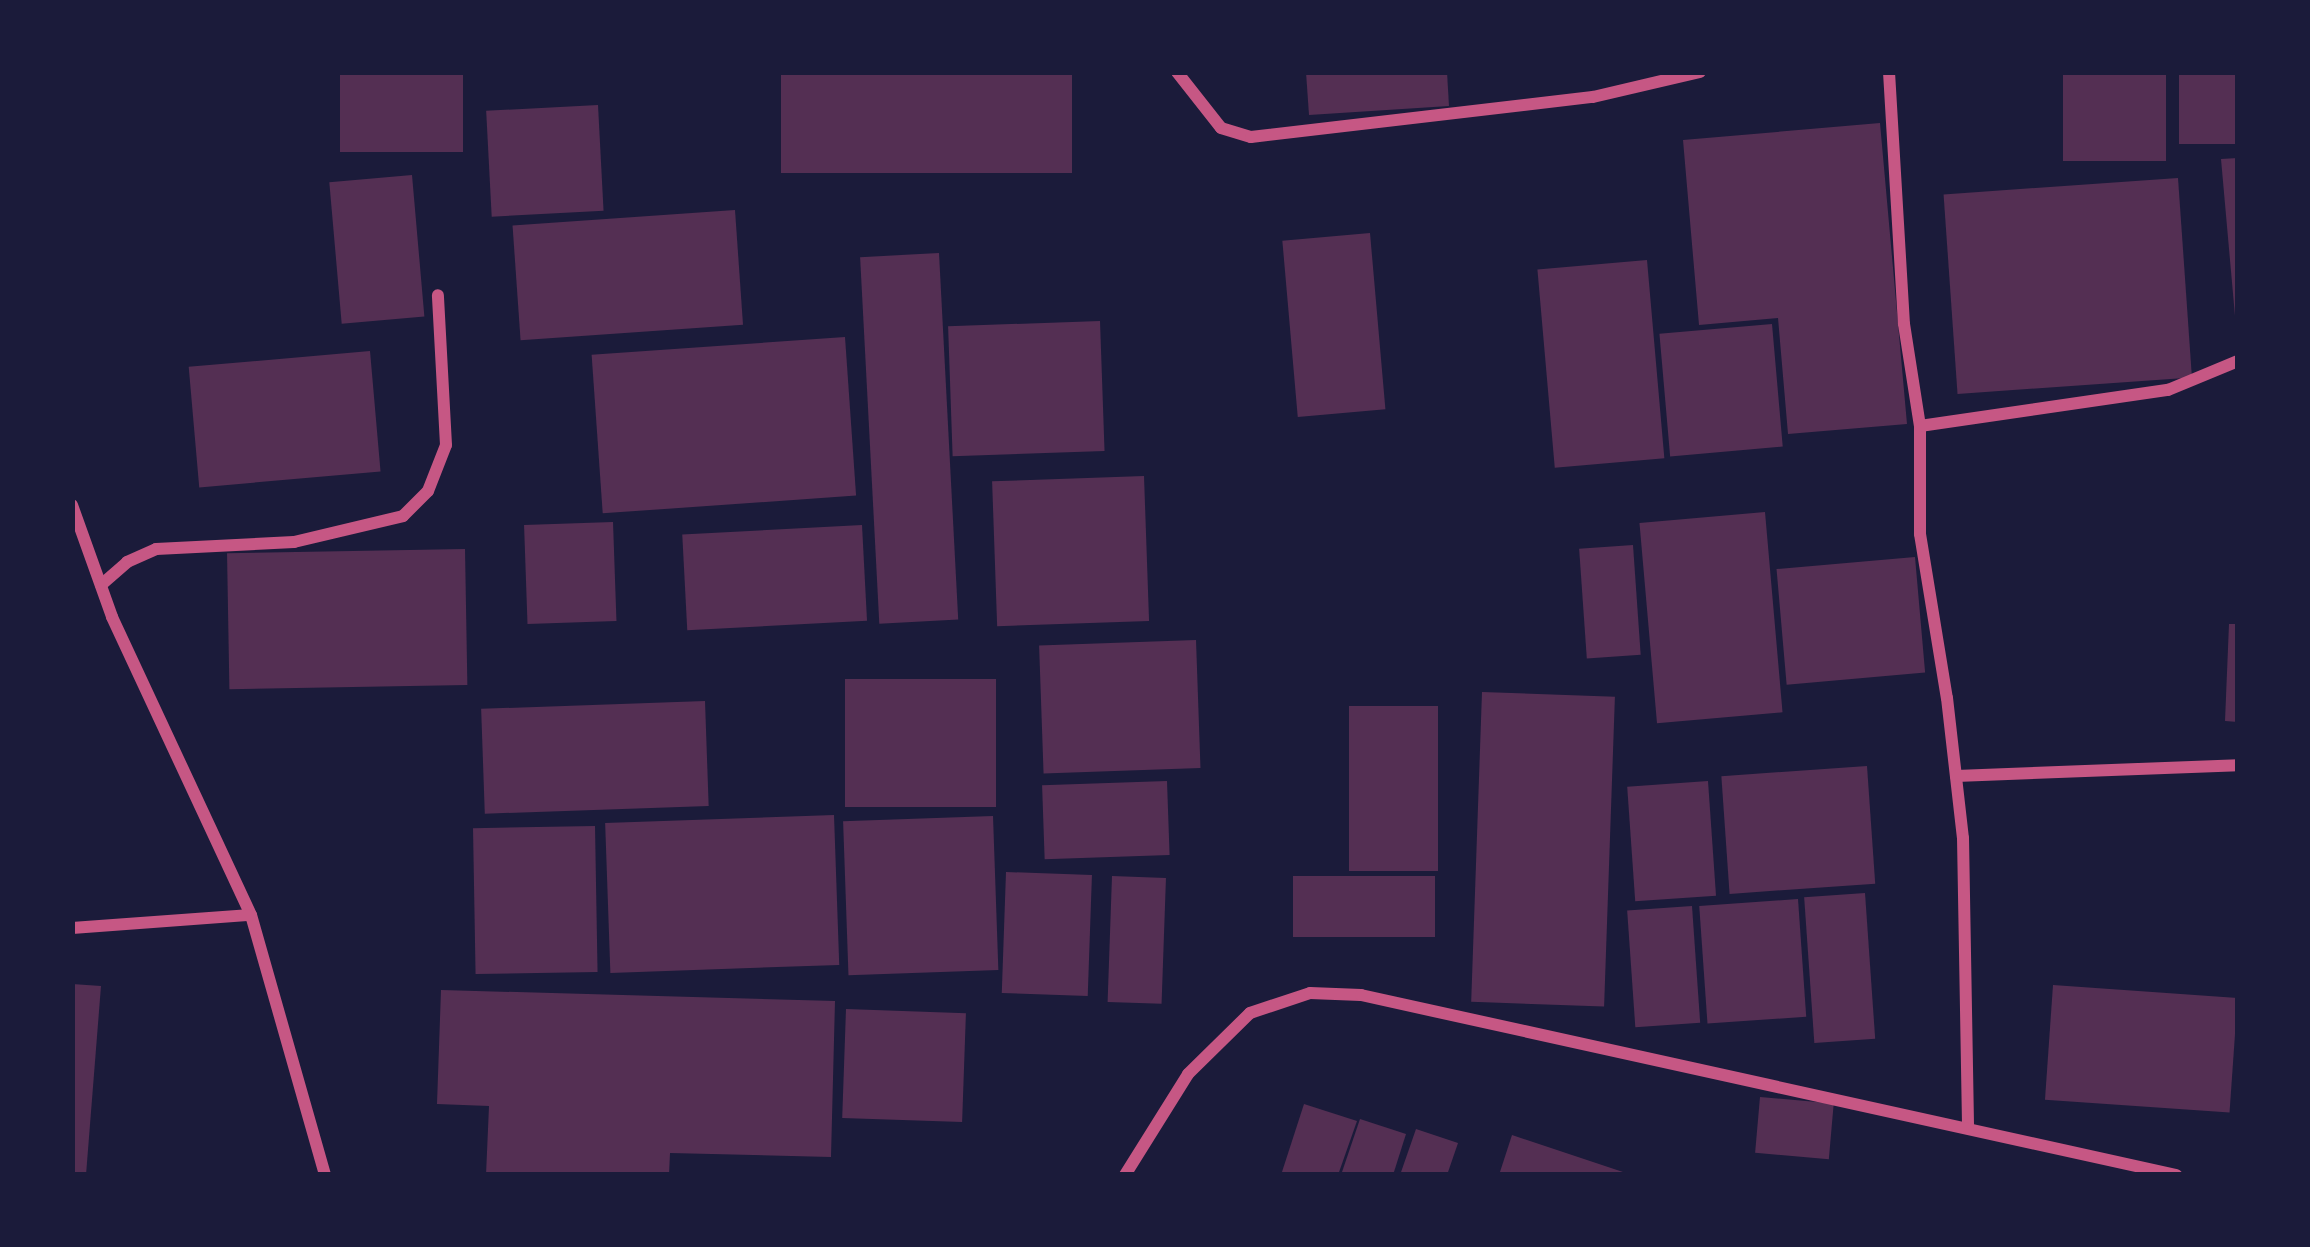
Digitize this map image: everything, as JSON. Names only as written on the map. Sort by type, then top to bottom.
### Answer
[{"type":"street","points":[[1177,72],[1221,128],[1251,137],[1594,97],[1700,72]]},
{"type":"street","points":[[1889,72],[1904,324],[1920,426],[1919,533],[1963,838],[1968,1128]]},
{"type":"street","points":[[101,585],[127,562],[156,549],[294,542],[403,516],[428,491],[446,445],[438,295]]},
{"type":"street","points":[[1920,426],[2168,390],[2238,361]]},
{"type":"street","points":[[72,505],[101,585],[250,916],[325,1175]]},
{"type":"street","points":[[1956,776],[2238,765]]},
{"type":"street","points":[[72,928],[250,916]]},
{"type":"street","points":[[1125,1175],[1188,1074],[1250,1013],[1310,993],[1361,995],[2176,1175]]},
{"type":"building","points":[[340,72],[463,72],[463,152],[340,152]]},
{"type":"building","points":[[781,72],[1072,72],[1072,173],[781,173]]},
{"type":"building","points":[[1306,72],[1447,72],[1449,106],[1309,115]]},
{"type":"building","points":[[2063,72],[2166,72],[2166,161],[2063,161]]},
{"type":"building","points":[[2179,72],[2238,72],[2238,144],[2179,144]]},
{"type":"building","points":[[598,105],[604,211],[492,217],[486,111]]},
{"type":"building","points":[[1880,123],[1907,424],[1788,434],[1778,318],[1699,325],[1683,140]]},
{"type":"building","points":[[2238,158],[2238,316],[2235,316],[2221,159]]},
{"type":"building","points":[[412,175],[424,316],[342,324],[329,182]]},
{"type":"building","points":[[2178,178],[2192,378],[1958,394],[1944,194]]},
{"type":"building","points":[[735,210],[743,325],[521,340],[513,226]]},
{"type":"building","points":[[1370,233],[1385,409],[1298,417],[1282,241]]},
{"type":"building","points":[[939,253],[958,619],[879,624],[860,257]]},
{"type":"building","points":[[1647,260],[1664,458],[1555,468],[1537,270]]},
{"type":"building","points":[[1100,321],[1105,451],[953,456],[948,326]]},
{"type":"building","points":[[1772,324],[1783,447],[1670,456],[1659,334]]},
{"type":"building","points":[[845,337],[856,496],[603,513],[592,355]]},
{"type":"building","points":[[370,351],[381,472],[199,487],[189,367]]},
{"type":"building","points":[[1144,476],[1149,621],[997,626],[992,481]]},
{"type":"building","points":[[1765,512],[1783,712],[1657,723],[1639,523]]},
{"type":"building","points":[[613,522],[616,621],[528,624],[524,525]]},
{"type":"building","points":[[862,525],[867,621],[687,630],[682,534]]},
{"type":"building","points":[[1633,545],[1641,655],[1587,658],[1579,549]]},
{"type":"building","points":[[465,549],[467,685],[229,689],[227,553]]},
{"type":"building","points":[[1915,557],[1925,673],[1787,685],[1777,569]]},
{"type":"building","points":[[2229,624],[2238,624],[2238,722],[2225,721]]},
{"type":"building","points":[[1196,640],[1200,768],[1044,773],[1039,645]]},
{"type":"building","points":[[845,679],[996,679],[996,807],[845,807]]},
{"type":"building","points":[[1482,692],[1615,697],[1604,1006],[1471,1002]]},
{"type":"building","points":[[705,701],[709,806],[485,814],[481,709]]},
{"type":"building","points":[[1349,706],[1438,706],[1438,871],[1349,871]]},
{"type":"building","points":[[1867,766],[1875,884],[1730,894],[1721,776]]},
{"type":"building","points":[[1167,781],[1170,855],[1045,859],[1042,785]]},
{"type":"building","points":[[1708,781],[1716,896],[1635,901],[1627,787]]},
{"type":"building","points":[[834,815],[839,965],[610,973],[605,823]]},
{"type":"building","points":[[993,816],[998,970],[848,975],[843,821]]},
{"type":"building","points":[[595,826],[598,972],[476,974],[473,828]]},
{"type":"building","points":[[1006,872],[1092,875],[1088,996],[1002,993]]},
{"type":"building","points":[[1112,876],[1166,878],[1162,1004],[1108,1002]]},
{"type":"building","points":[[1293,876],[1435,876],[1435,937],[1293,937]]},
{"type":"building","points":[[1865,893],[1875,1039],[1814,1043],[1804,897]]},
{"type":"building","points":[[1798,899],[1806,1017],[1707,1024],[1699,906]]},
{"type":"building","points":[[1692,906],[1700,1023],[1635,1027],[1627,911]]},
{"type":"building","points":[[72,984],[101,986],[86,1175],[72,1175]]},
{"type":"building","points":[[2053,985],[2238,998],[2230,1113],[2045,1100]]},
{"type":"building","points":[[441,990],[835,1001],[831,1157],[670,1153],[669,1175],[486,1175],[489,1106],[437,1104]]},
{"type":"building","points":[[846,1009],[966,1013],[962,1122],[842,1118]]},
{"type":"building","points":[[1760,1097],[1834,1103],[1829,1159],[1755,1153]]},
{"type":"building","points":[[1304,1104],[1357,1121],[1338,1175],[1281,1175]]},
{"type":"building","points":[[1360,1119],[1406,1134],[1393,1175],[1341,1175]]},
{"type":"building","points":[[1416,1129],[1458,1143],[1447,1175],[1400,1175]]},
{"type":"building","points":[[1512,1135],[1629,1174],[1499,1175]]}]
